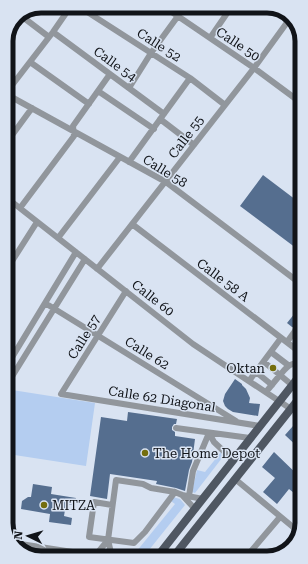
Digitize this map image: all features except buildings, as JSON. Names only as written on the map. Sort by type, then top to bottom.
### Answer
[{"type":"main road","points":[[162,551],[295,381]]},
{"type":"main road","points":[[178,551],[295,404]]},
{"type":"street","points":[[13,84],[66,13]]},
{"type":"street","name":"Calle 52","points":[[89,13],[190,78],[225,104]]},
{"type":"street","name":"Calle 50","points":[[174,13],[295,98]]},
{"type":"street","points":[[210,38],[227,13]]},
{"type":"street","points":[[129,88],[151,53],[178,16]]},
{"type":"street","name":"Calle 54","points":[[25,18],[129,88],[194,145]]},
{"type":"street","name":"Calle 55","points":[[97,269],[254,68],[287,22]]},
{"type":"street","points":[[30,62],[88,104]]},
{"type":"street","points":[[20,208],[74,136],[73,126],[110,74]]},
{"type":"street","points":[[129,162],[190,78]]},
{"type":"street","points":[[98,91],[154,129]]},
{"type":"street","name":"Calle 58","points":[[13,97],[166,182],[295,279]]},
{"type":"street","points":[[13,134],[32,108]]},
{"type":"street","points":[[58,238],[120,157]]},
{"type":"street","name":"Calle 60","points":[[13,203],[193,344],[291,409]]},
{"type":"street","points":[[14,258],[37,222]]},
{"type":"street","name":"Calle 58 A","points":[[132,224],[295,348]]},
{"type":"street","points":[[13,356],[76,252]]},
{"type":"street","points":[[13,374],[85,259]]},
{"type":"street","name":"Calle 57","points":[[61,394],[126,291]]},
{"type":"street","name":"Calle 62","points":[[45,303],[238,422]]},
{"type":"street","points":[[249,381],[271,352],[295,331]]},
{"type":"street","points":[[271,352],[288,365]]},
{"type":"street","points":[[264,362],[292,385]]},
{"type":"street","points":[[266,392],[288,365],[295,364]]},
{"type":"street","points":[[256,372],[272,385]]},
{"type":"street","name":"Calle 62 Diagonal","points":[[61,394],[260,426]]},
{"type":"street","points":[[176,428],[250,438]]},
{"type":"street","points":[[209,433],[214,442],[234,460]]},
{"type":"street","points":[[195,509],[186,496],[193,470],[209,433]]},
{"type":"street","points":[[235,479],[295,529]]},
{"type":"street","points":[[111,551],[108,540],[116,480],[143,484],[151,488],[203,499]]},
{"type":"street","points":[[112,505],[94,502],[89,537],[134,543],[175,492]]},
{"type":"street","points":[[251,551],[280,517]]},
{"type":"street","points":[[99,551],[108,540]]},
{"type":"street","points":[[24,545],[64,551]]},
{"type":"shaded area","points":[[13,390],[95,403],[86,466],[13,455]]},
{"type":"shaded area","points":[[221,452],[222,458],[195,493],[192,492],[197,470],[205,472]]},
{"type":"shaded area","points":[[173,497],[180,499],[185,505],[149,550],[137,551],[175,504],[171,501]]},
{"type":"place","name":"Oktan","points":[[273,368]]},
{"type":"place","name":"The Home Depot","points":[[145,453]]},
{"type":"place","name":"MITZA","points":[[44,505]]}]
